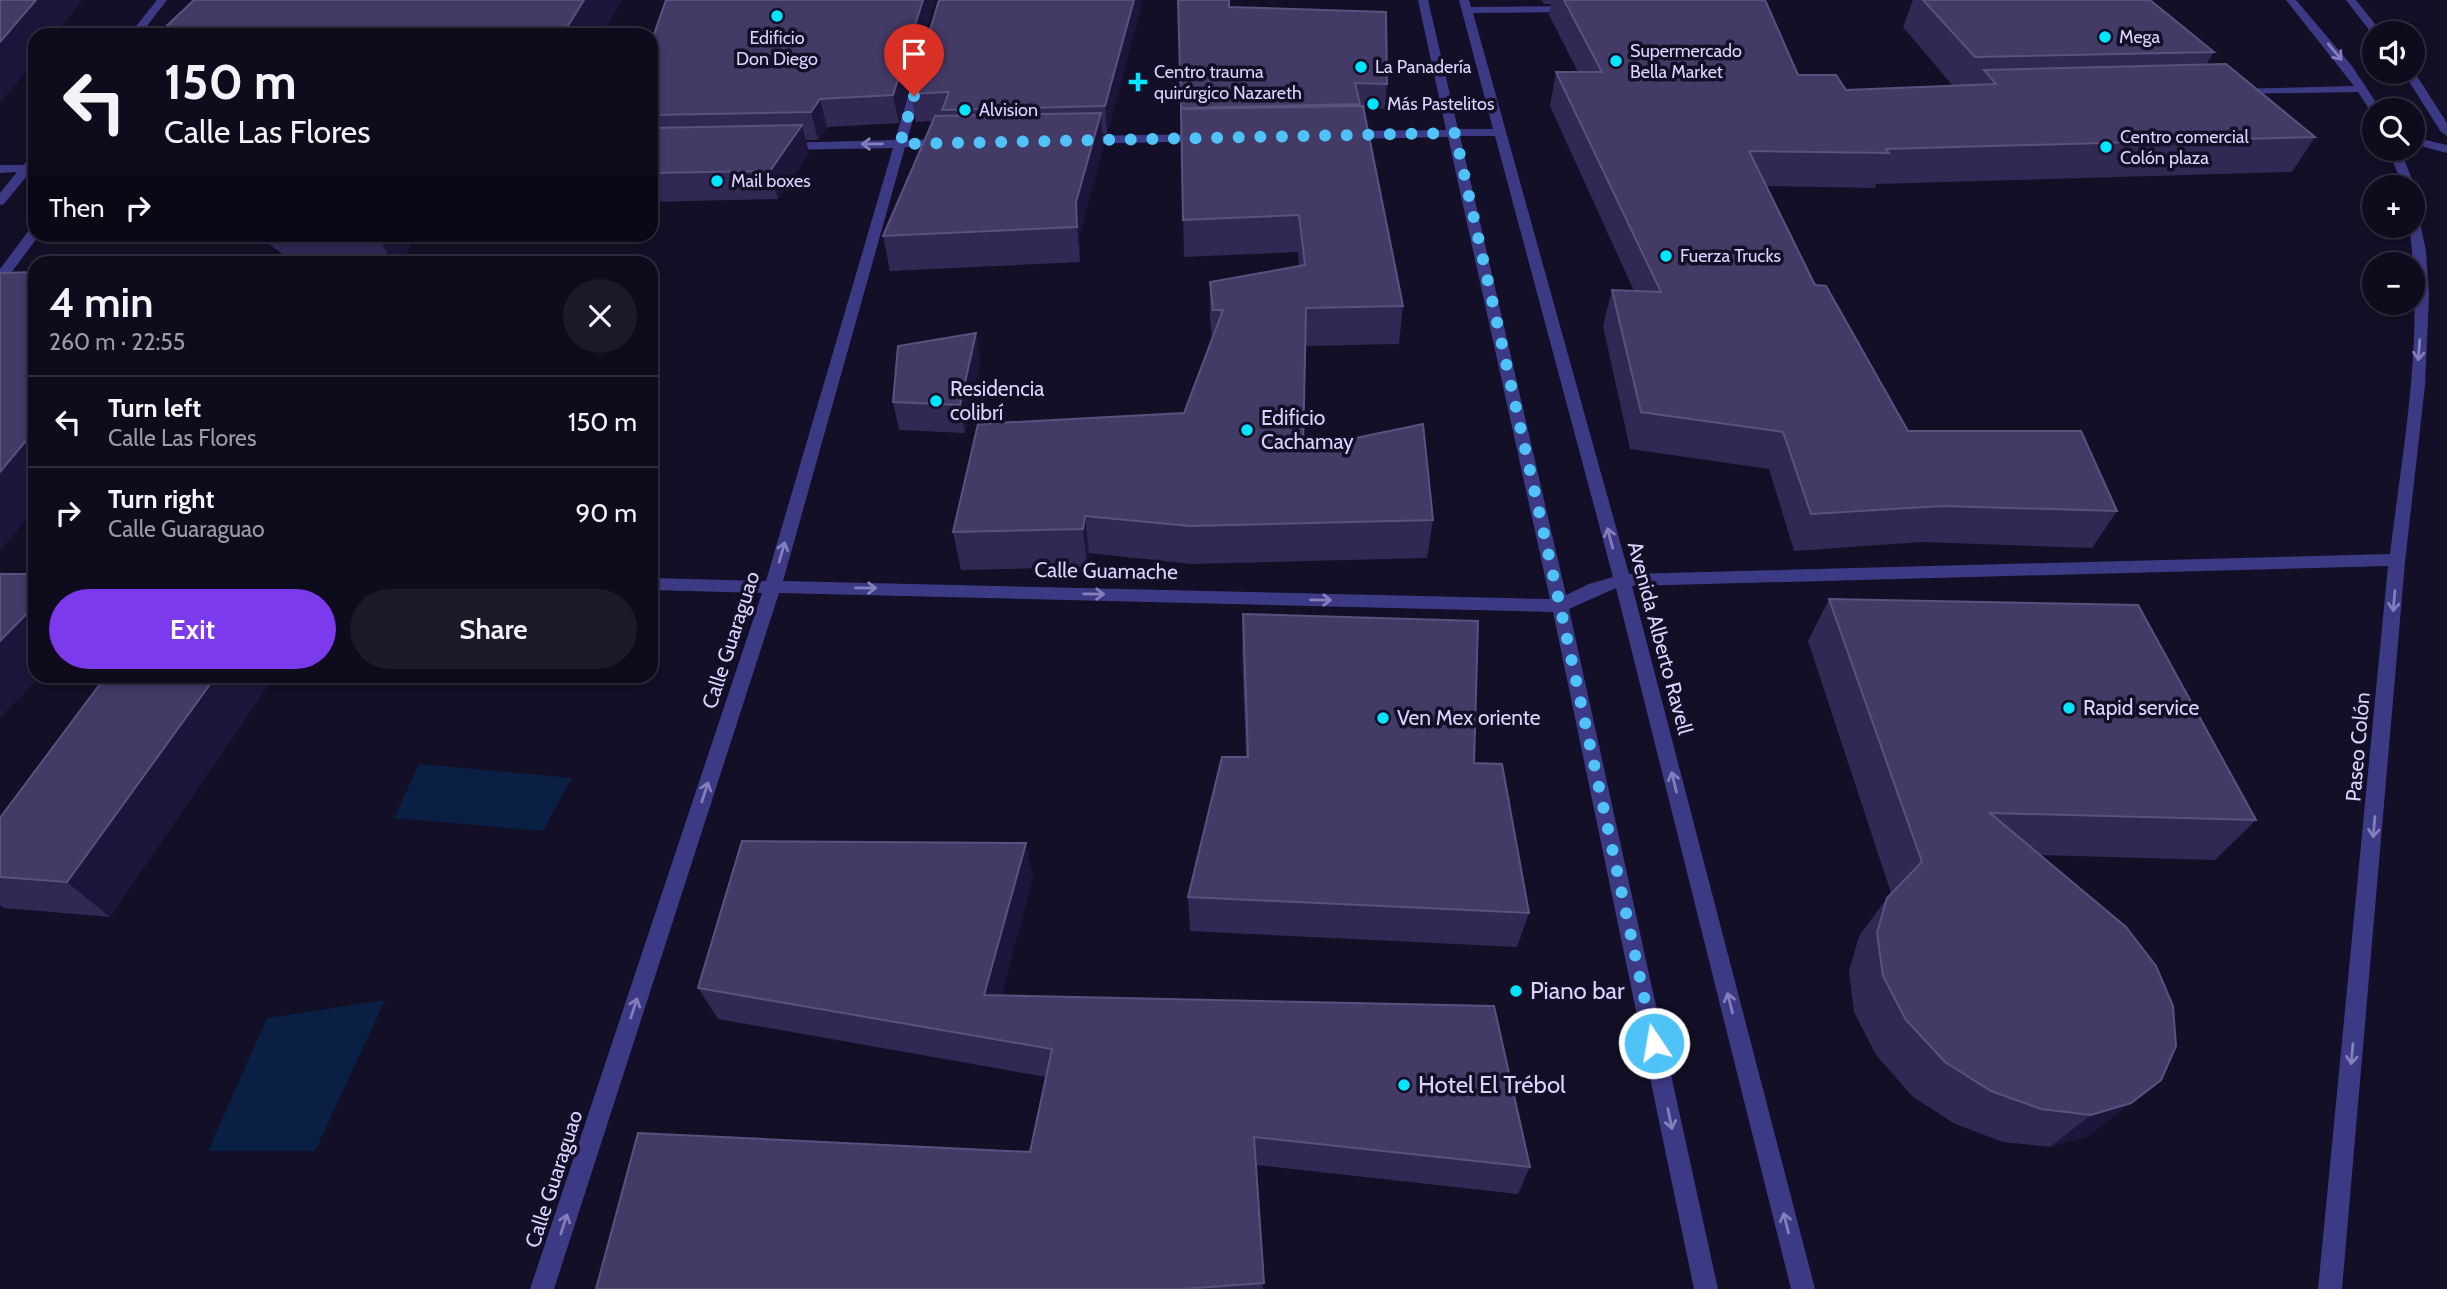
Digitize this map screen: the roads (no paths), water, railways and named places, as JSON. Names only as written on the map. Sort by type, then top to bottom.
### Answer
[{"type":"street","points":[[140,28],[162,0]]},
{"type":"street","points":[[1423,0],[1560,606],[1706,1289]]},
{"type":"street","points":[[2291,0],[2348,68],[2368,98]]},
{"type":"street","points":[[2351,0],[2368,21]]},
{"type":"street","points":[[1465,5],[1586,9]]},
{"type":"street","name":"Avenida Alberto Ravell","points":[[1465,5],[1622,580],[1803,1289]]},
{"type":"street","name":"Calle Guaraguao","points":[[542,1289],[773,585],[923,65]]},
{"type":"street","points":[[2417,84],[2447,132]]},
{"type":"street","points":[[2225,92],[2362,89]]},
{"type":"street","points":[[1330,135],[1499,132]]},
{"type":"street","points":[[1066,140],[1219,137]]},
{"type":"street","points":[[776,147],[956,142]]},
{"type":"street","points":[[2425,143],[2447,149]]},
{"type":"street","points":[[0,169],[28,165]]},
{"type":"street","points":[[0,201],[28,169]]},
{"type":"street","name":"Paseo Colón","points":[[2330,1289],[2416,390],[2423,300],[2418,238]]},
{"type":"street","points":[[0,278],[28,241]]},
{"type":"street","points":[[1560,606],[1595,588],[1622,580],[2398,560]]},
{"type":"street","name":"Calle Guamache","points":[[658,584],[1560,606]]},
{"type":"water","points":[[419,764],[572,778],[543,831],[394,818]]},
{"type":"water","points":[[385,1000],[315,1151],[208,1151],[267,1018]]},
{"type":"place","name":"Edificio Don Diego","points":[[777,16]]},
{"type":"place","name":"Mega","points":[[2105,37]]},
{"type":"place","name":"Supermercado Bella Market","points":[[1616,61]]},
{"type":"place","name":"La Panadería","points":[[1361,67]]},
{"type":"place","name":"Centro trauma quirúrgico Nazareth","points":[[1138,82]]},
{"type":"place","name":"Más Pastelitos","points":[[1373,104]]},
{"type":"place","name":"Alvision","points":[[965,110]]},
{"type":"place","name":"Centro comercial Colón plaza","points":[[2106,147]]},
{"type":"place","name":"Mail boxes","points":[[717,181]]},
{"type":"place","name":"Fuerza Trucks","points":[[1666,256]]},
{"type":"place","name":"Residencia colibrí","points":[[936,401]]},
{"type":"place","name":"Edificio Cachamay","points":[[1247,430]]},
{"type":"place","name":"Rapid service","points":[[2069,708]]},
{"type":"place","name":"Ven Mex oriente","points":[[1383,718]]},
{"type":"place","name":"Piano bar","points":[[1516,991]]},
{"type":"place","name":"Hotel El Trébol","points":[[1404,1085]]}]
